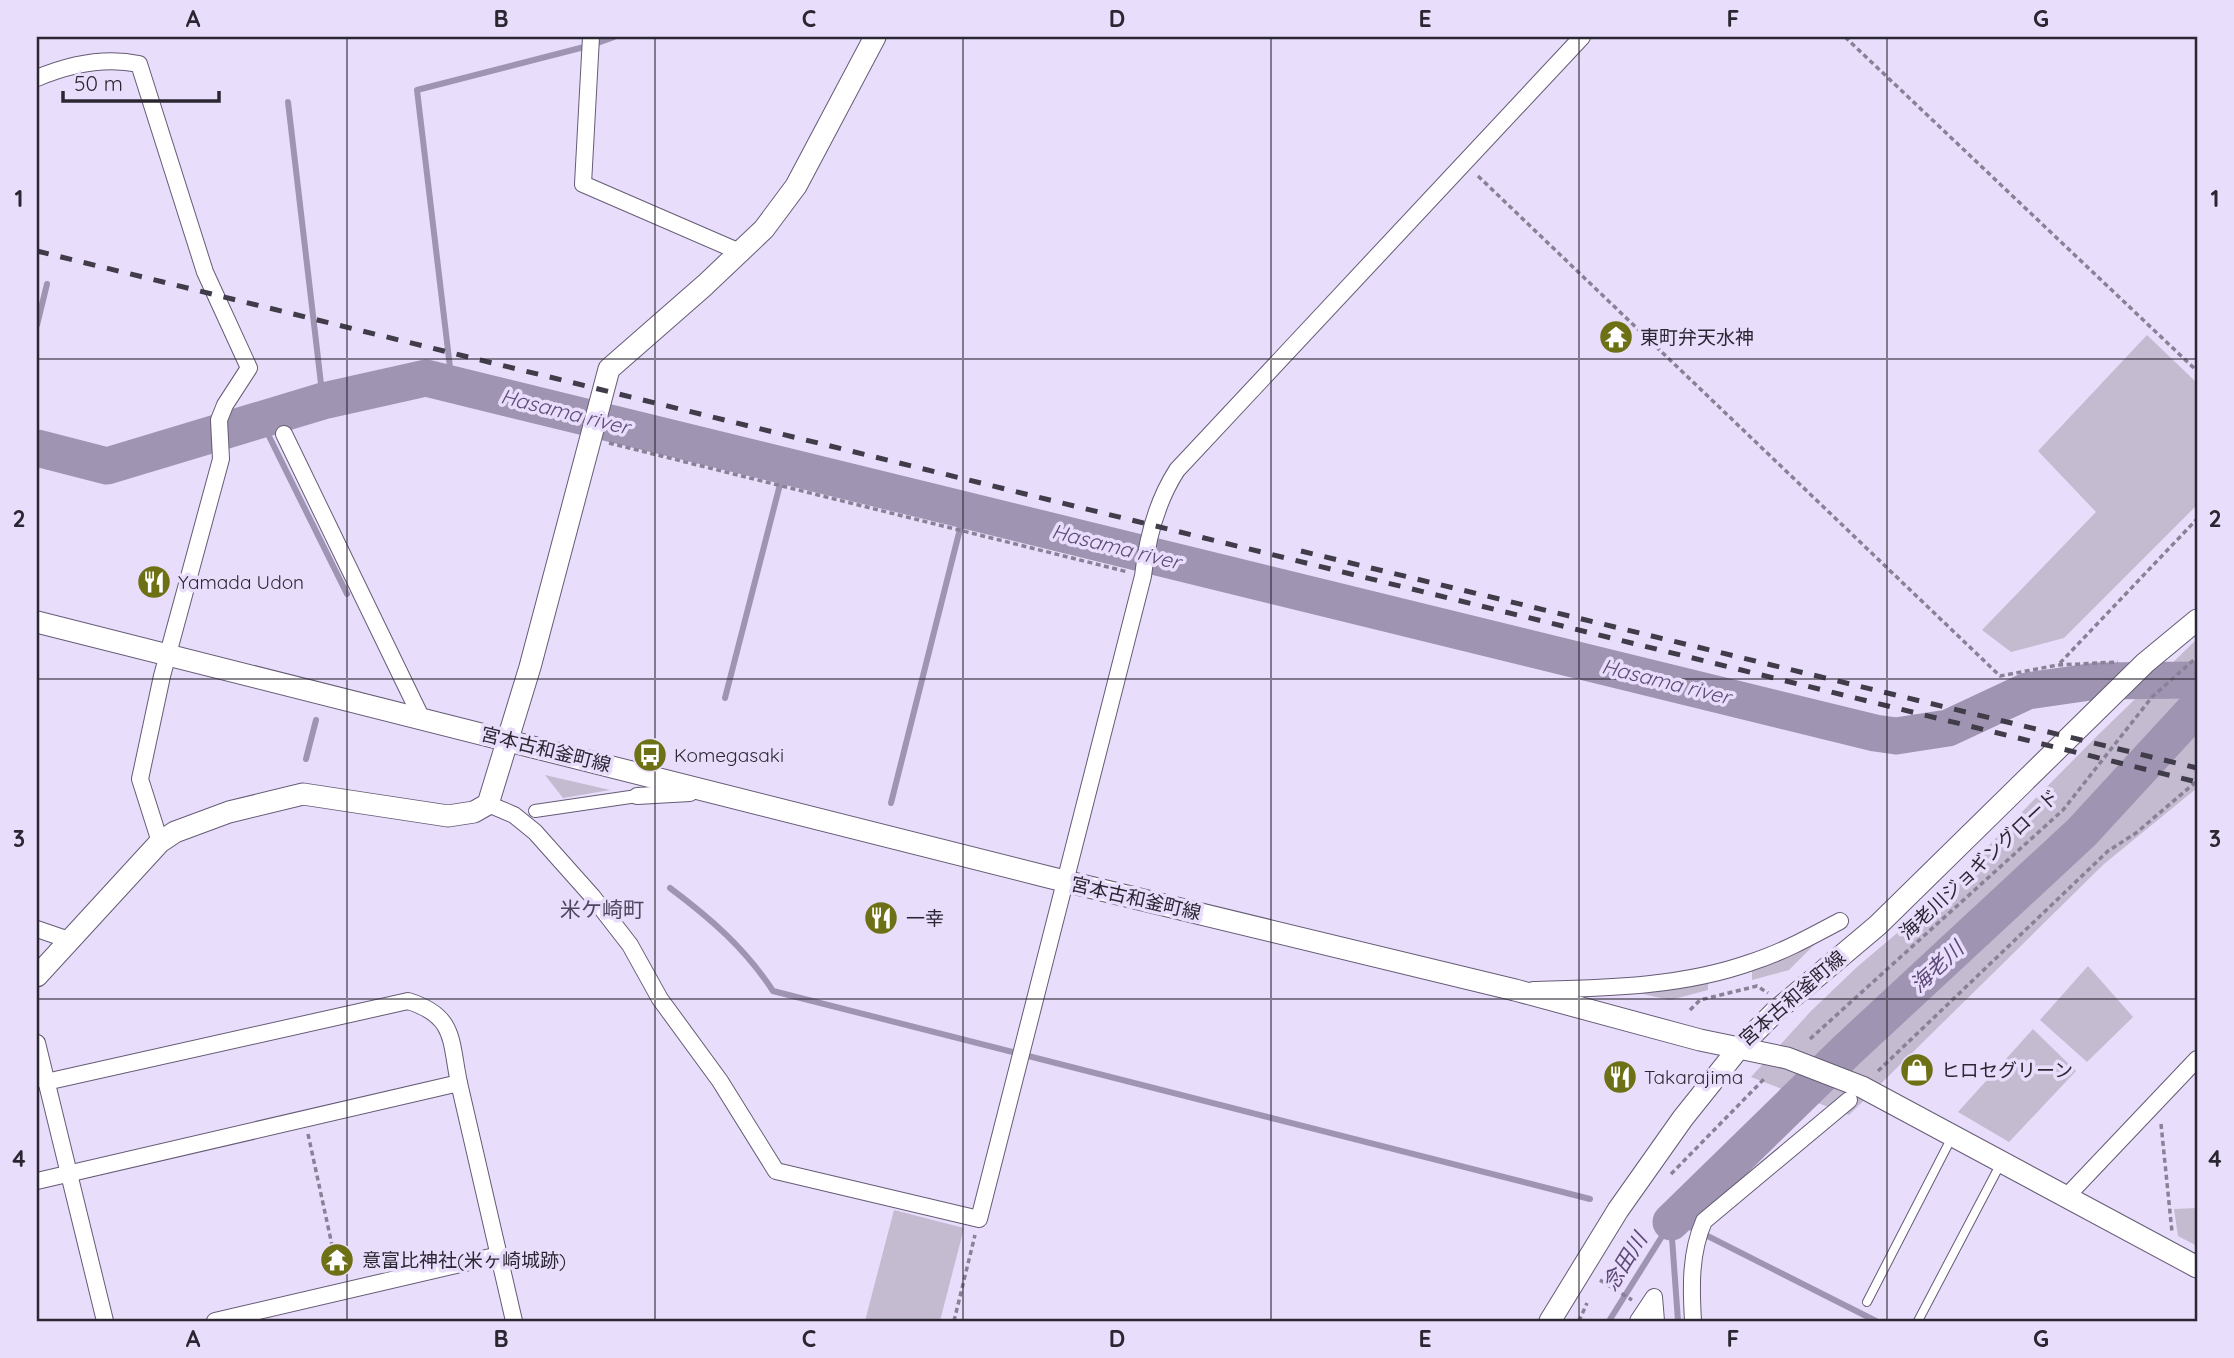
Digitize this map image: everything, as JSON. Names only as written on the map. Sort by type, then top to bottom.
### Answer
[{"type":"street","points":[[592,37],[583,184],[740,252]]},
{"type":"street","points":[[37,976],[160,842],[175,832],[229,812],[303,793],[376,802],[448,816],[474,812],[488,804],[509,740],[603,380],[616,360],[764,229],[796,186],[874,37]]},
{"type":"street","points":[[488,804],[514,815],[560,858],[630,945],[660,999],[720,1082],[776,1171],[979,1220],[1144,571],[1149,540],[1165,488],[1177,470],[1582,37]]},
{"type":"street","points":[[37,78],[57,70],[117,59],[139,64],[205,272],[248,368],[219,420],[221,459],[168,654],[140,779],[160,842]]},
{"type":"street","points":[[284,434],[422,719]]},
{"type":"street","points":[[2141,666],[2197,620]]},
{"type":"street","name":"宮本古和釜町線","points":[[37,622],[1739,1048],[1776,1011],[1903,902],[2141,666]]},
{"type":"street","points":[[514,815],[637,796],[720,794]]},
{"type":"street","points":[[1515,990],[1668,982],[1752,962],[1840,921]]},
{"type":"street","points":[[37,929],[69,940]]},
{"type":"street","points":[[46,1082],[408,1002],[428,1007],[446,1022],[514,1321]]},
{"type":"street","points":[[37,1043],[105,1321]]},
{"type":"street","points":[[1550,1321],[1625,1200],[1706,1087],[1739,1048],[1806,1065],[1848,1091],[1953,1135],[2197,1267]]},
{"type":"street","points":[[2067,1196],[2197,1059]]},
{"type":"street","points":[[37,1181],[459,1083]]},
{"type":"street","points":[[1693,1321],[1691,1288],[1695,1242],[1704,1221],[1848,1091]]},
{"type":"street","points":[[215,1321],[499,1255]]},
{"type":"street","points":[[1638,1321],[1654,1297],[1656,1321]]},
{"type":"lane","points":[[1867,1302],[1953,1135]]},
{"type":"lane","points":[[1918,1321],[2003,1160]]},
{"type":"path","points":[[1844,37],[2197,371]]},
{"type":"path","points":[[1464,162],[2000,676],[2058,664],[2141,666]]},
{"type":"path","points":[[589,435],[1144,571]]},
{"type":"path","points":[[2058,664],[2197,519]]},
{"type":"path","name":"海老川ジョギングロード","points":[[1810,1039],[2063,810],[2152,697],[2197,657]]},
{"type":"path","points":[[1874,1077],[2108,852],[2136,833],[2197,781]]},
{"type":"path","points":[[1690,1010],[1700,1000],[1757,986],[1768,993]]},
{"type":"path","points":[[1666,1181],[1765,1077]]},
{"type":"path","points":[[2159,1101],[2172,1236],[2168,1251]]},
{"type":"path","points":[[304,1119],[332,1245]]},
{"type":"path","points":[[954,1321],[979,1220]]},
{"type":"path","points":[[1594,1290],[1604,1270]]},
{"type":"path","points":[[1598,1279],[1633,1300]]},
{"type":"path","points":[[1579,1321],[1589,1300]]},
{"type":"shaded area","points":[[2147,335],[2197,383],[2197,505],[2064,638],[2011,652],[1982,630],[2096,512],[2038,451]]},
{"type":"shaded area","points":[[2197,639],[2197,788],[2104,864],[1849,1115],[1751,1077],[1811,1011],[1857,967],[1929,906]]},
{"type":"shaded area","points":[[545,775],[610,790],[563,798]]},
{"type":"shaded area","points":[[1823,936],[1789,970],[1752,980],[1752,967]]},
{"type":"shaded area","points":[[2088,966],[2133,1017],[2087,1062],[2040,1020]]},
{"type":"shaded area","points":[[1708,979],[1708,990],[1670,1000],[1643,994],[1643,989]]},
{"type":"shaded area","points":[[2033,1029],[2076,1071],[2009,1142],[1958,1112]]},
{"type":"shaded area","points":[[2197,1208],[2197,1246],[2178,1236],[2174,1209]]},
{"type":"shaded area","points":[[894,1210],[964,1228],[940,1321],[865,1321]]},
{"type":"waterway","points":[[452,384],[417,90],[614,37]]},
{"type":"waterway","points":[[288,102],[323,401]]},
{"type":"waterway","points":[[37,325],[47,284]]},
{"type":"waterway","name":"Hasama river","points":[[37,448],[107,466],[323,401],[426,378],[1875,733],[1896,736],[1948,728],[2027,691],[2097,681],[2197,680]]},
{"type":"waterway","points":[[261,420],[347,594]]},
{"type":"waterway","points":[[725,698],[785,465]]},
{"type":"waterway","points":[[891,803],[965,509]]},
{"type":"waterway","name":"海老川","points":[[1671,1222],[1846,1051],[2082,832],[2197,707]]},
{"type":"waterway","points":[[306,759],[316,720]]},
{"type":"waterway","points":[[670,888],[726,935],[751,961],[773,991],[1590,1199]]},
{"type":"waterway","points":[[1674,1219],[1876,1321]]},
{"type":"waterway","name":"念田川","points":[[1609,1321],[1671,1222]]},
{"type":"waterway","points":[[1671,1224],[1678,1321]]},
{"type":"railway","points":[[37,251],[2197,782]]},
{"type":"railway","points":[[1301,551],[2197,768]]},
{"type":"place","name":"東町弁天水神","points":[[1616,337]]},
{"type":"place","name":"Yamada Udon","points":[[154,582]]},
{"type":"place","name":"Komegasaki","points":[[650,755]]},
{"type":"place","name":"一幸","points":[[881,918]]},
{"type":"place","name":"ヒロセグリーン","points":[[1917,1070]]},
{"type":"place","name":"Takarajima","points":[[1620,1077]]},
{"type":"place","name":"意富比神社(米ヶ崎城跡)","points":[[337,1260]]},
{"type":"district","name":"米ケ崎町","points":[[602,910]]}]
